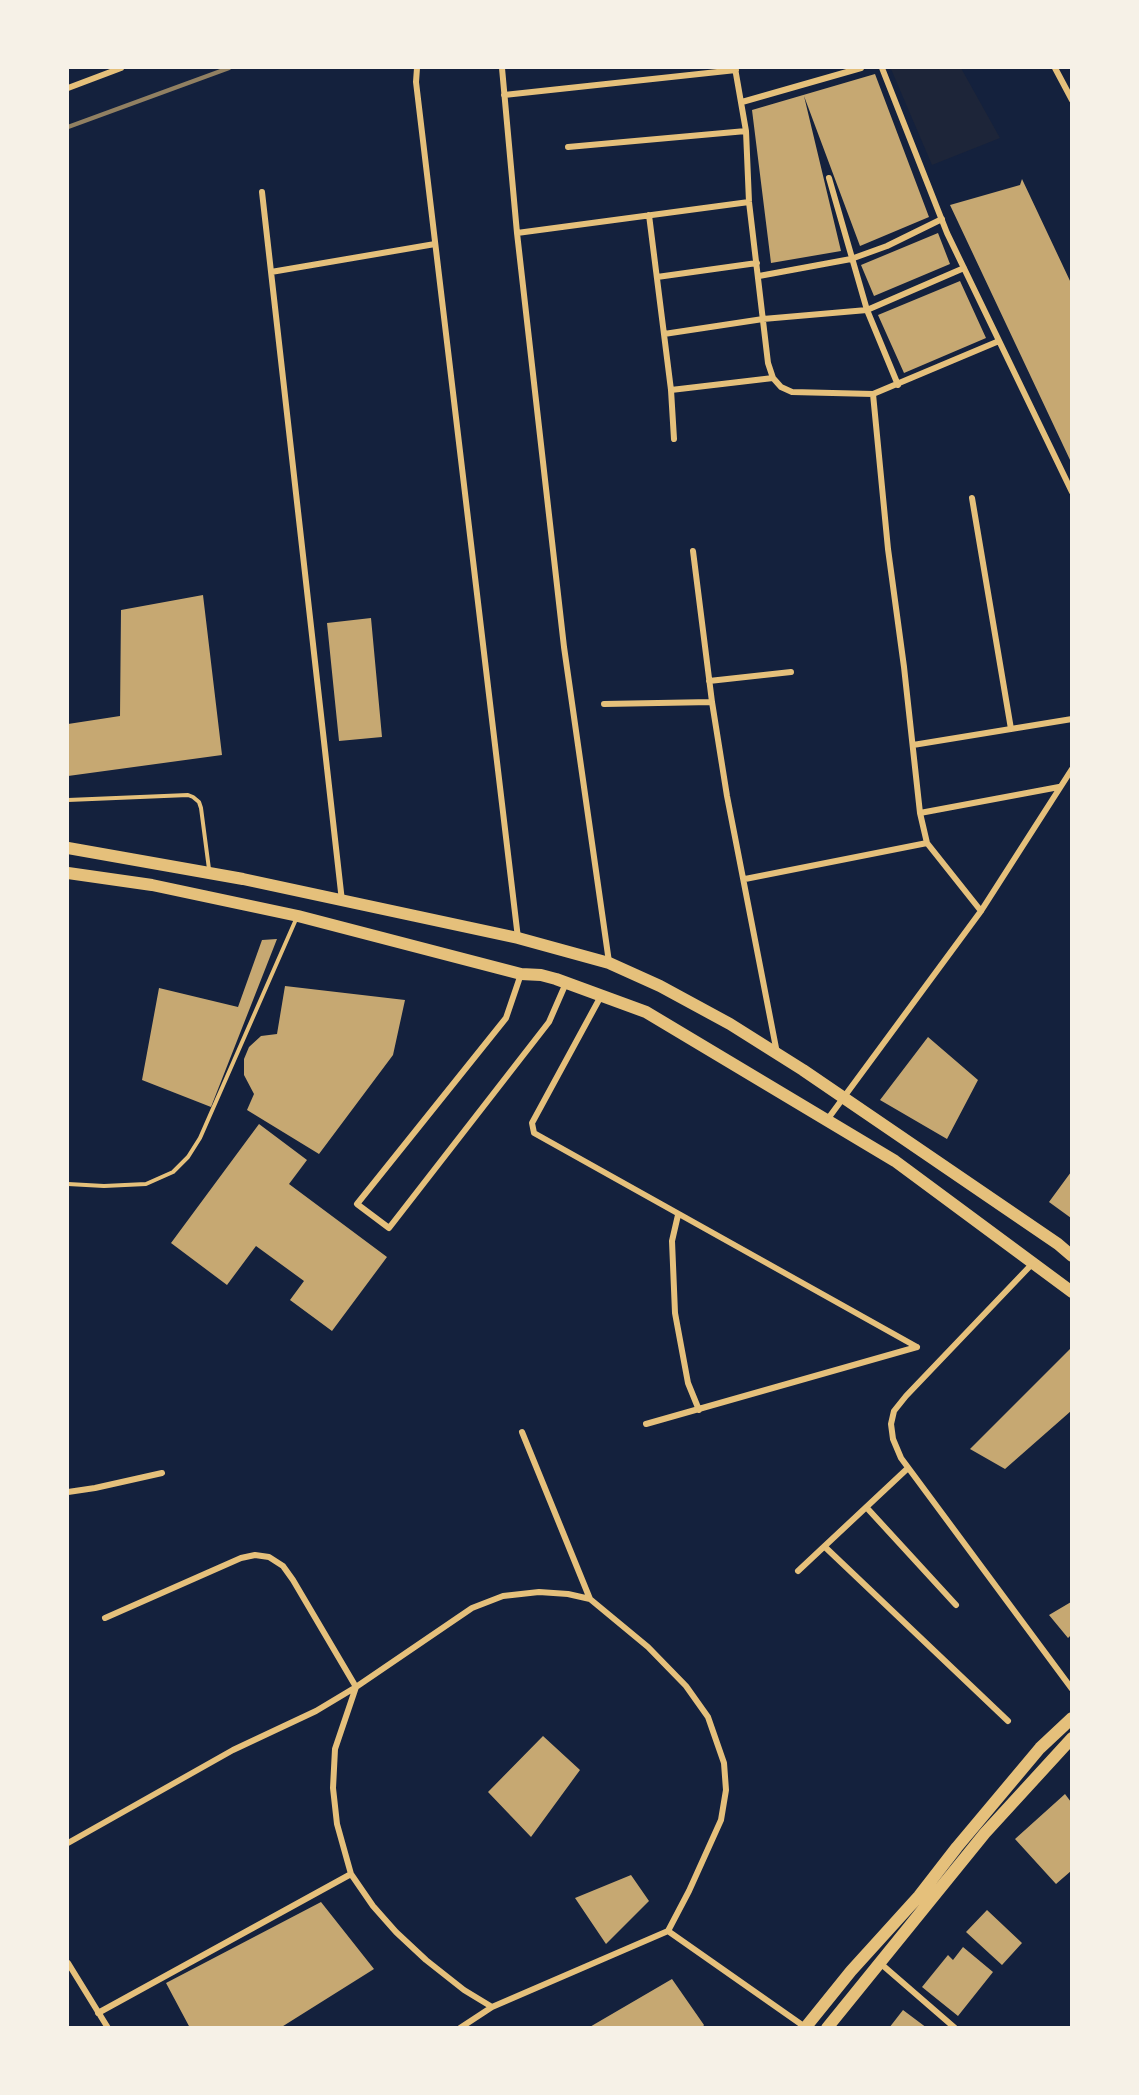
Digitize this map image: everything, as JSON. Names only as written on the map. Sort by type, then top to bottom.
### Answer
[{"type":"main road","points":[[68,849],[209,873],[518,938],[609,963],[660,986],[730,1024],[843,1097],[1039,1231],[1071,1256]]},
{"type":"main road","points":[[68,873],[152,885],[298,916],[521,974],[541,975],[567,982],[646,1012],[895,1161],[1071,1292]]},
{"type":"main road","points":[[805,2027],[851,1971],[919,1896],[1040,1748],[1071,1718]]},
{"type":"main road","points":[[827,2028],[985,1833],[1071,1738]]},
{"type":"street","points":[[68,88],[121,68]]},
{"type":"street","points":[[417,68],[416,82],[518,938]]},
{"type":"street","points":[[502,68],[517,233],[564,647],[609,963]]},
{"type":"street","points":[[742,102],[861,68]]},
{"type":"street","points":[[882,68],[942,219],[1071,492]]},
{"type":"street","points":[[1055,68],[1071,100]]},
{"type":"street","points":[[504,95],[735,69],[746,131],[750,202],[768,363],[773,378],[781,387],[792,392],[873,394],[999,341]]},
{"type":"street","points":[[568,147],[746,131]]},
{"type":"street","points":[[829,178],[867,310],[898,385]]},
{"type":"street","points":[[262,192],[342,901]]},
{"type":"street","points":[[517,233],[750,202]]},
{"type":"street","points":[[649,215],[671,390],[674,439]]},
{"type":"street","points":[[759,276],[853,259],[887,246],[942,219]]},
{"type":"street","points":[[271,272],[435,243]]},
{"type":"street","points":[[657,277],[757,263]]},
{"type":"street","points":[[664,334],[763,319],[867,310],[964,268]]},
{"type":"street","points":[[671,390],[773,378]]},
{"type":"street","points":[[873,394],[888,549],[920,813],[927,843],[981,911]]},
{"type":"street","points":[[972,498],[1011,729]]},
{"type":"street","points":[[693,551],[709,681],[727,796],[745,879],[777,1054]]},
{"type":"street","points":[[709,681],[791,672]]},
{"type":"street","points":[[604,704],[712,702]]},
{"type":"street","points":[[913,745],[1071,719]]},
{"type":"street","points":[[827,1120],[981,911],[1071,769]]},
{"type":"street","points":[[920,813],[1059,787]]},
{"type":"street","points":[[745,879],[927,843]]},
{"type":"street","points":[[521,974],[506,1018],[357,1204],[389,1228],[549,1022],[567,982]]},
{"type":"street","points":[[602,995],[532,1123],[534,1132],[678,1215],[917,1347],[646,1424]]},
{"type":"street","points":[[678,1215],[672,1241],[675,1313],[688,1383],[699,1410]]},
{"type":"street","points":[[1034,1263],[894,1411],[891,1424],[893,1439],[901,1458],[1071,1689]]},
{"type":"street","points":[[522,1432],[590,1599]]},
{"type":"street","points":[[798,1571],[908,1468]]},
{"type":"street","points":[[68,1492],[162,1473]]},
{"type":"street","points":[[867,1508],[956,1605]]},
{"type":"street","points":[[825,1547],[1008,1721]]},
{"type":"street","points":[[105,1618],[241,1558],[255,1555],[269,1557],[283,1566],[356,1687],[335,1749],[333,1788],[337,1824],[351,1874],[373,1906],[396,1932],[426,1960],[464,1990],[492,2007]]},
{"type":"street","points":[[68,1843],[233,1750],[316,1711],[356,1687],[472,1608],[503,1596],[539,1592],[568,1594],[590,1599],[648,1647],[686,1686],[708,1717],[724,1763],[726,1790],[721,1820],[668,1931],[492,2007],[460,2028]]},
{"type":"street","points":[[98,2013],[351,1874]]},
{"type":"street","points":[[668,1931],[805,2027]]},
{"type":"street","points":[[68,1963],[108,2028]]},
{"type":"street","points":[[880,1963],[955,2028]]},
{"type":"lane","points":[[68,800],[188,795],[193,797],[199,802],[201,808],[209,873]]},
{"type":"lane","points":[[68,1184],[104,1186],[146,1184],[173,1172],[188,1157],[200,1138],[298,916]]},
{"type":"shaded area","points":[[961,68],[1000,138],[932,165],[891,69]]},
{"type":"building","points":[[875,74],[929,217],[860,246],[804,96],[841,251],[771,263],[752,110]]},
{"type":"building","points":[[1022,179],[1071,283],[1071,462],[950,205],[1020,185]]},
{"type":"building","points":[[938,233],[950,264],[874,296],[861,265]]},
{"type":"building","points":[[960,281],[986,338],[904,373],[878,315]]},
{"type":"building","points":[[203,595],[222,755],[68,776],[68,724],[120,716],[121,610]]},
{"type":"building","points":[[371,618],[382,737],[339,741],[327,623]]},
{"type":"building","points":[[277,939],[211,1107],[142,1080],[159,988],[238,1007],[262,940]]},
{"type":"building","points":[[285,986],[405,1000],[393,1055],[319,1154],[247,1110],[254,1094],[244,1075],[244,1059],[249,1047],[261,1036],[277,1034]]},
{"type":"building","points":[[928,1037],[978,1080],[947,1139],[880,1100]]},
{"type":"building","points":[[259,1124],[307,1160],[289,1184],[387,1257],[332,1331],[290,1300],[304,1281],[256,1246],[227,1285],[171,1243]]},
{"type":"building","points":[[1071,1172],[1071,1218],[1049,1202]]},
{"type":"building","points":[[1071,1348],[1071,1411],[1005,1469],[970,1449]]},
{"type":"building","points":[[1071,1602],[1071,1635],[1068,1638],[1049,1615]]},
{"type":"building","points":[[543,1736],[580,1770],[531,1837],[488,1792]]},
{"type":"building","points":[[1065,1794],[1071,1802],[1071,1871],[1056,1884],[1015,1839]]},
{"type":"building","points":[[631,1875],[649,1901],[606,1944],[575,1898]]},
{"type":"building","points":[[321,1902],[374,1969],[280,2028],[190,2028],[166,1983]]},
{"type":"building","points":[[987,1910],[1022,1943],[1002,1965],[966,1932]]},
{"type":"building","points":[[963,1947],[993,1972],[958,2016],[922,1987],[948,1955],[953,1960]]},
{"type":"building","points":[[672,1979],[704,2025],[702,2028],[588,2028]]},
{"type":"building","points":[[903,2010],[927,2028],[889,2028]]},
{"type":"railway","points":[[68,127],[229,68]]}]
